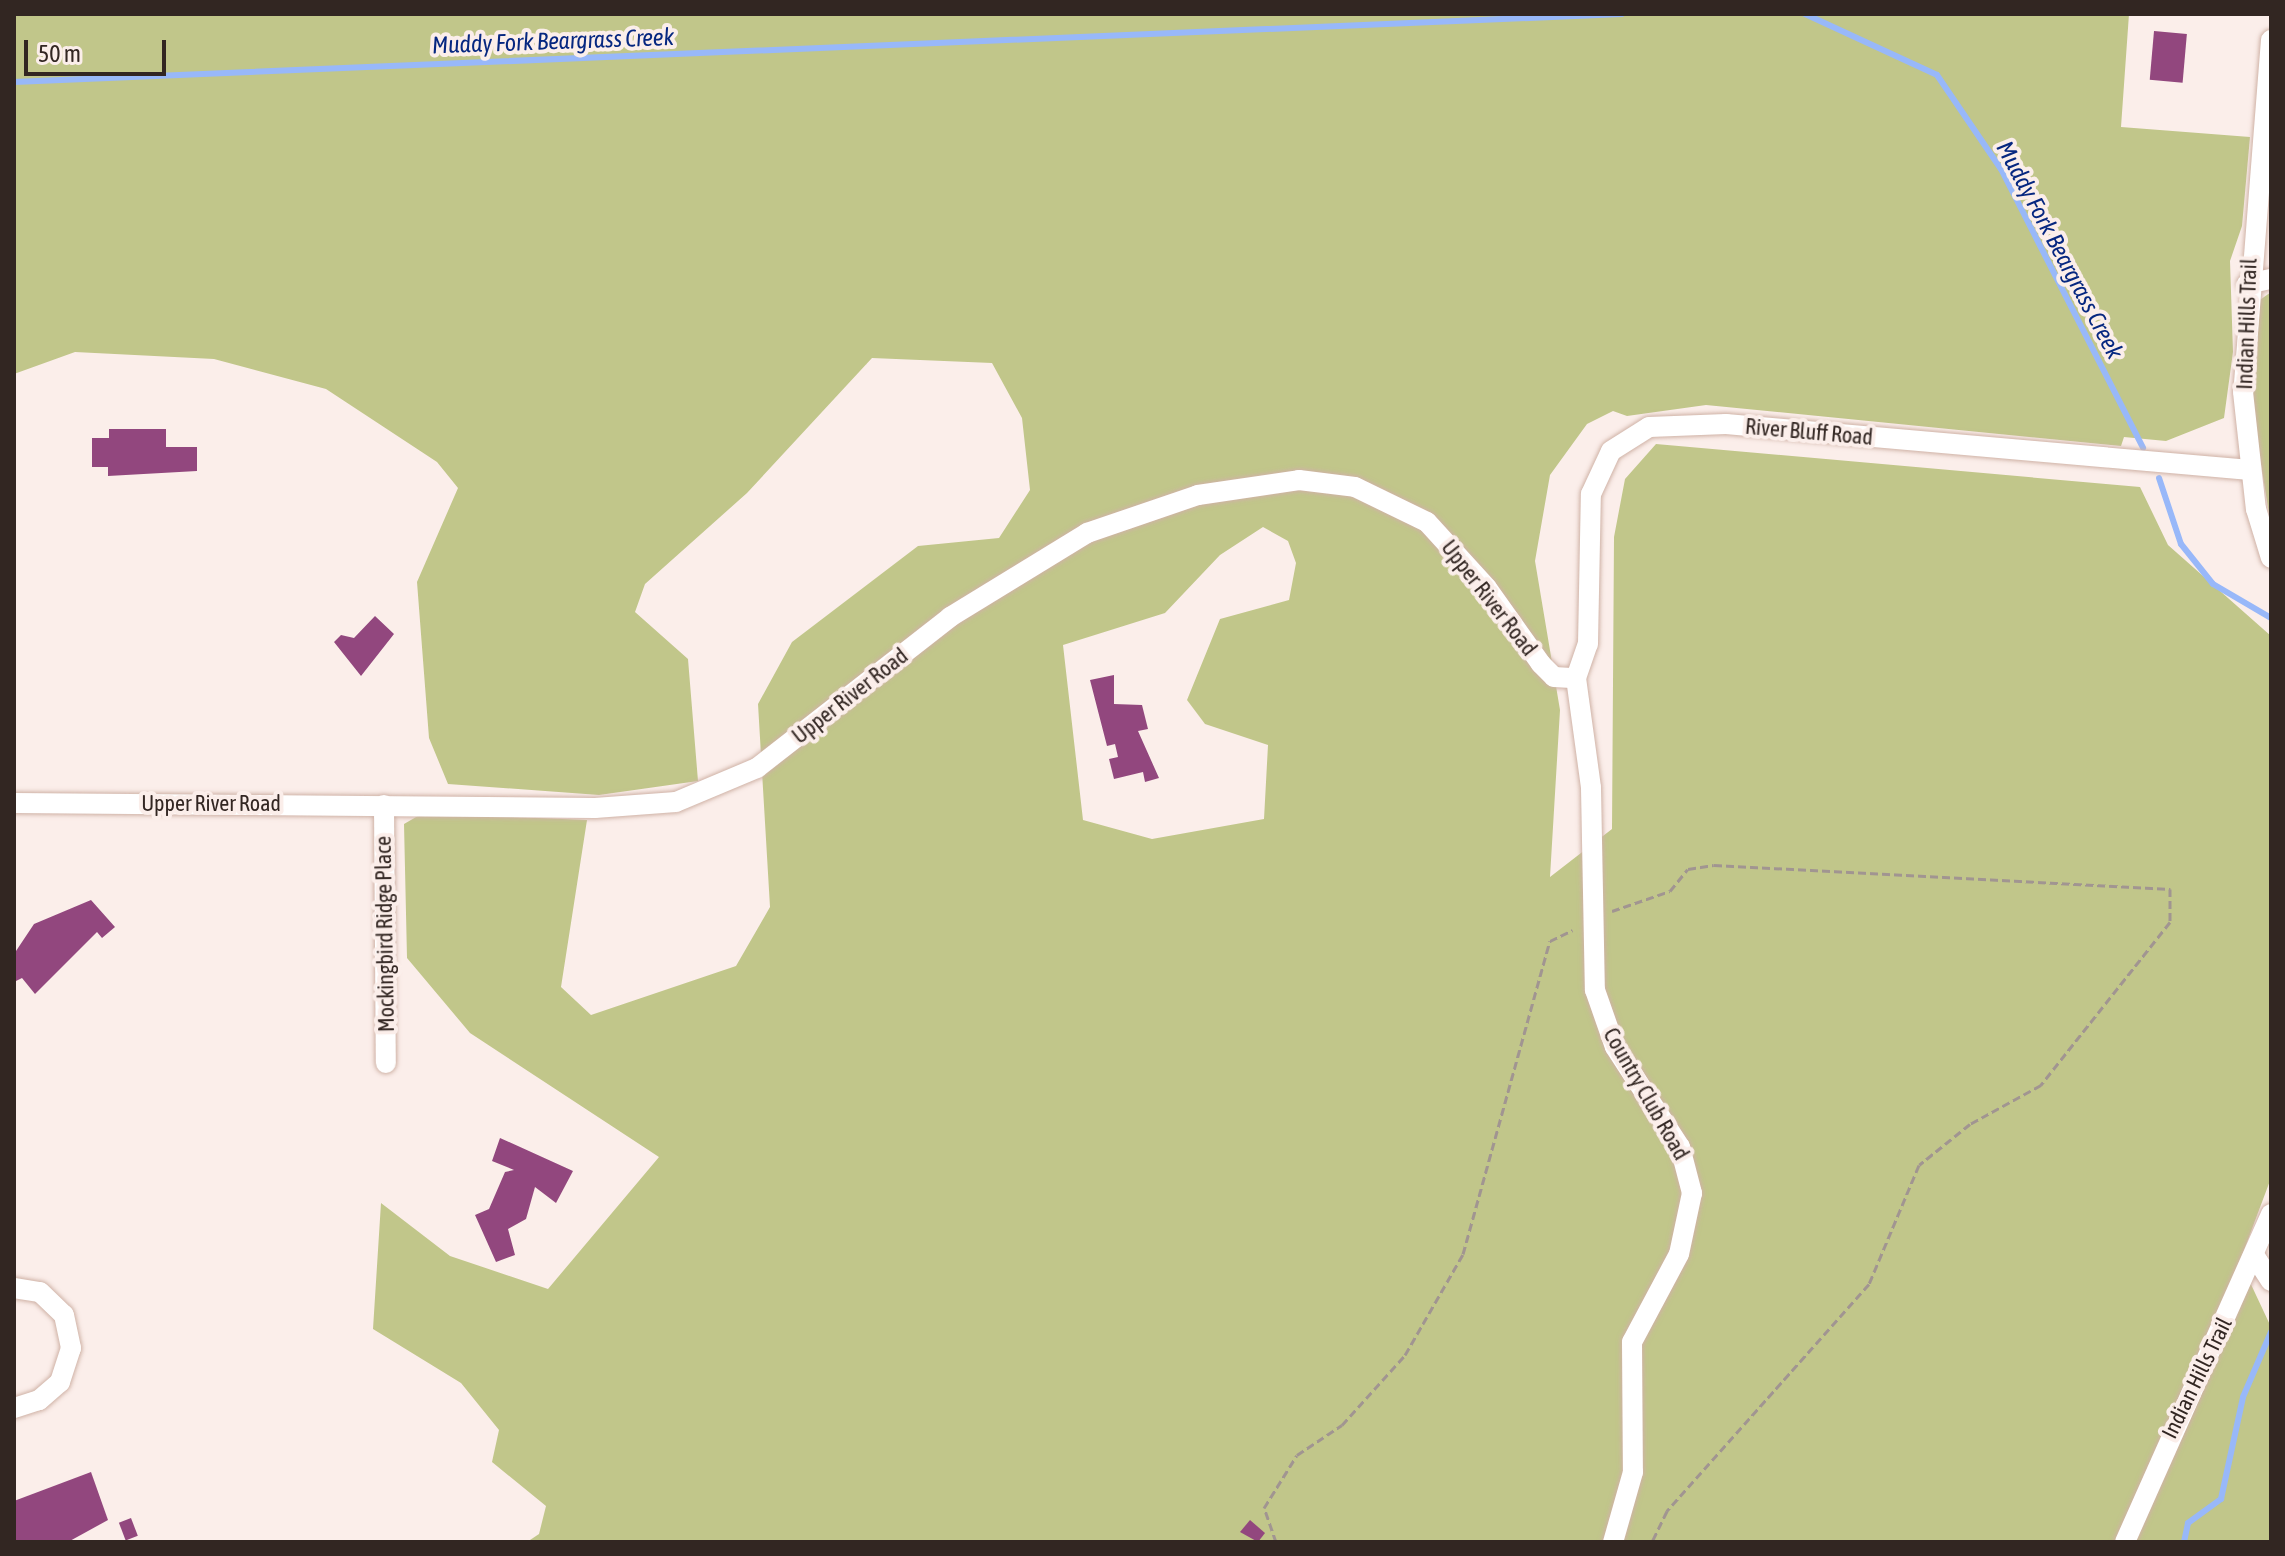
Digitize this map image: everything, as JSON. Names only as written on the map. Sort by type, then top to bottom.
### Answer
[{"type":"street","name":"Indian Hills Trail","points":[[2271,40],[2247,284],[2243,392],[2250,470],[2271,558]]},
{"type":"street","points":[[2247,284],[2271,279]]},
{"type":"street","name":"River Bluff Road","points":[[1576,678],[1588,644],[1591,494],[1611,451],[1649,427],[1726,424],[2250,470]]},
{"type":"street","name":"Upper River Road","points":[[14,803],[595,808],[698,797],[757,768],[1029,563],[1146,509],[1252,485],[1318,480],[1398,503],[1462,557],[1541,664],[1554,677],[1576,678]]},
{"type":"street","name":"Country Club Road","points":[[1576,678],[1591,788],[1595,990],[1615,1047],[1680,1147],[1692,1193],[1679,1254],[1632,1342],[1633,1472],[1613,1542]]},
{"type":"street","name":"Mockingbird Ridge Place","points":[[384,805],[386,1063]]},
{"type":"street","name":"Indian Hills Trail","points":[[2125,1542],[2271,1214]]},
{"type":"street","points":[[2254,1255],[2271,1281]]},
{"type":"street","points":[[14,1288],[40,1292],[64,1315],[71,1348],[60,1382],[39,1400],[14,1408]]},
{"type":"path","points":[[1601,917],[1670,891],[1688,869],[1714,865],[2170,889],[2170,922],[2041,1085],[1970,1124],[1919,1165],[1869,1284],[1667,1511],[1652,1542]]},
{"type":"path","points":[[1276,1542],[1264,1508],[1297,1455],[1342,1425],[1405,1355],[1463,1254],[1550,941],[1588,923]]},
{"type":"green space","points":[[14,14],[2129,14],[2121,127],[2250,137],[2242,226],[2230,261],[2233,352],[2224,418],[2166,441],[2124,437],[2121,446],[1706,405],[1627,416],[1613,411],[1587,424],[1550,475],[1535,561],[1560,710],[1550,877],[1612,829],[1614,537],[1625,479],[1656,444],[2140,487],[2168,545],[2271,636],[2271,1178],[2240,1261],[2271,1327],[2271,1542],[527,1542],[539,1534],[546,1506],[492,1462],[499,1430],[461,1383],[373,1329],[381,1203],[450,1256],[548,1289],[659,1157],[470,1033],[407,958],[404,824],[423,813],[587,820],[561,987],[591,1015],[736,966],[770,907],[758,704],[792,642],[918,546],[999,538],[1030,490],[1022,418],[992,363],[872,358],[747,493],[645,584],[635,612],[688,659],[698,781],[599,795],[448,784],[429,738],[417,582],[458,488],[437,462],[326,389],[214,359],[75,352],[14,374]],"holes":[[[1263,527],[1288,541],[1296,563],[1289,600],[1220,619],[1187,700],[1205,724],[1268,745],[1264,819],[1152,839],[1083,820],[1063,645],[1165,613],[1220,555]]]},
{"type":"green space","points":[[2271,292],[2271,526],[2253,415],[2253,305]]},
{"type":"building","points":[[2154,31],[2187,34],[2183,83],[2150,80]]},
{"type":"building","points":[[109,429],[166,429],[166,447],[197,447],[197,471],[108,476],[108,467],[92,467],[92,438],[109,438]]},
{"type":"building","points":[[375,616],[394,634],[361,676],[334,642],[341,635],[354,638]]},
{"type":"building","points":[[1114,675],[1114,704],[1142,705],[1148,729],[1138,731],[1159,778],[1145,782],[1143,772],[1114,779],[1109,759],[1118,757],[1115,744],[1107,746],[1090,680]]},
{"type":"building","points":[[91,900],[115,927],[102,938],[97,932],[35,994],[22,978],[14,982],[14,954],[34,924]]},
{"type":"building","points":[[500,1138],[573,1171],[556,1203],[535,1187],[526,1219],[508,1229],[515,1255],[496,1262],[475,1215],[489,1209],[505,1172],[514,1170],[492,1161]]},
{"type":"building","points":[[91,1472],[108,1520],[68,1542],[14,1542],[14,1501]]},
{"type":"building","points":[[131,1518],[138,1536],[126,1540],[119,1523]]},
{"type":"building","points":[[1250,1520],[1265,1533],[1258,1542],[1240,1532]]},
{"type":"waterway","name":"Muddy Fork Beargrass Creek","points":[[14,82],[1622,14]]},
{"type":"waterway","name":"Muddy Fork Beargrass Creek","points":[[1805,14],[1937,75],[2001,169],[2143,448]]},
{"type":"waterway","name":"Muddy Fork Beargrass Creek","points":[[2159,478],[2181,544],[2213,584],[2271,618]]},
{"type":"waterway","name":"Muddy Fork Beargrass Creek","points":[[2184,1542],[2188,1523],[2221,1499],[2243,1397],[2271,1332]]}]
